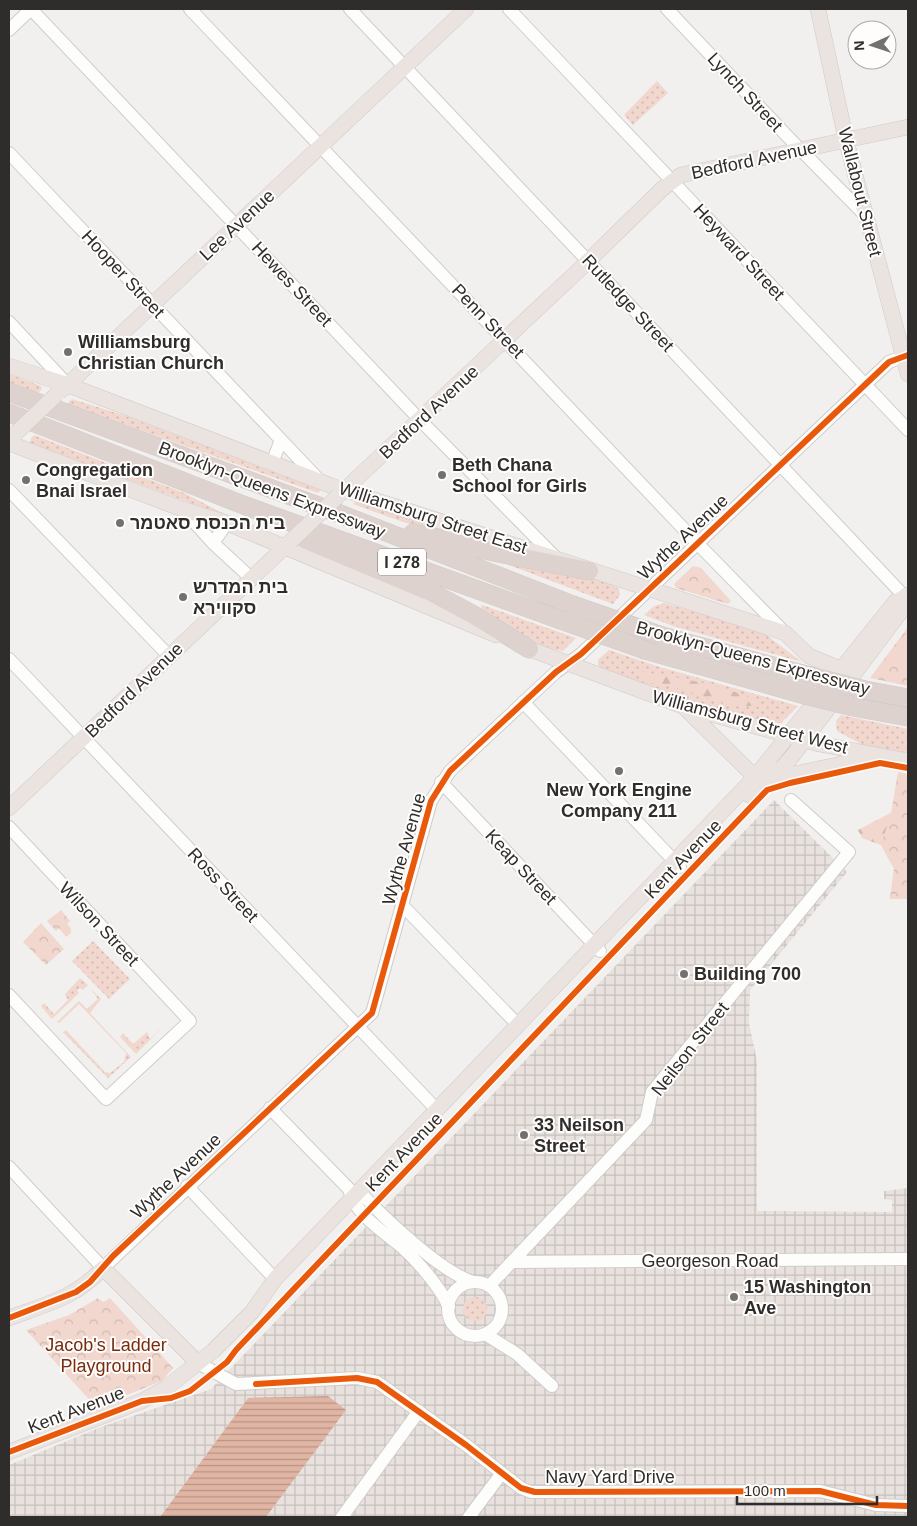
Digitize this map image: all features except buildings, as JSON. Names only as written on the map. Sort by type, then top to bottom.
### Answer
[{"type":"highway","name":"Brooklyn-Queens Expressway","points":[[9,392],[340,514],[573,605],[662,636],[865,690],[908,698]]},
{"type":"highway","name":"Brooklyn-Queens Expressway","points":[[9,413],[246,506],[646,650],[805,696],[908,717]]},
{"type":"highway","points":[[246,506],[256,518],[433,593],[474,614],[529,649]]},
{"type":"highway","points":[[340,514],[446,542],[589,571]]},
{"type":"main road","name":"Lee Avenue","points":[[11,439],[466,9]]},
{"type":"main road","name":"Wallabout Street","points":[[818,9],[846,140],[906,355],[908,374]]},
{"type":"main road","name":"Bedford Avenue","points":[[9,808],[506,339],[662,189],[681,175],[908,127]]},
{"type":"main road","name":"Williamsburg Street East","points":[[9,366],[27,372],[63,390],[320,481],[342,493],[555,557],[589,571],[785,633],[809,656],[847,671]]},
{"type":"main road","name":"Williamsburg Street West","points":[[11,439],[182,509],[288,544],[529,649],[685,708],[796,738],[908,761]]},
{"type":"main road","name":"Kent Avenue","points":[[9,1452],[151,1397],[201,1366],[252,1312],[275,1279],[358,1199],[761,778],[796,738],[847,671],[894,602],[907,596]]},
{"type":"main road","points":[[685,708],[761,778],[880,756]]},
{"type":"main road","name":"Kent Avenue","points":[[252,1312],[265,1304],[437,1110],[597,948]]},
{"type":"main road","points":[[103,1268],[201,1366]]},
{"type":"main road","name":"Wythe Avenue","points":[[9,1318],[76,1292],[90,1282],[103,1268]]},
{"type":"street","points":[[9,30],[31,9]]},
{"type":"street","name":"Hewes Street","points":[[31,9],[420,420],[555,557]]},
{"type":"street","name":"Penn Street","points":[[190,9],[506,339],[698,544],[785,633]]},
{"type":"street","name":"Rutledge Street","points":[[350,9],[907,596]]},
{"type":"street","name":"Heyward Street","points":[[509,9],[908,430]]},
{"type":"street","name":"Lynch Street","points":[[667,9],[866,216]]},
{"type":"street","name":"Hooper Street","points":[[9,153],[320,481]]},
{"type":"street","points":[[9,322],[39,354],[63,390]]},
{"type":"street","points":[[27,372],[39,354]]},
{"type":"street","name":"Wythe Avenue","points":[[103,1268],[373,1010],[431,801],[441,782],[450,771],[523,702],[581,654],[889,362],[906,355]]},
{"type":"street","points":[[272,463],[282,440]]},
{"type":"street","points":[[9,490],[169,656]]},
{"type":"street","points":[[182,509],[213,543],[252,579]]},
{"type":"street","points":[[213,543],[227,523]]},
{"type":"street","name":"Ross Street","points":[[9,659],[437,1110]]},
{"type":"street","points":[[523,702],[677,864]]},
{"type":"street","name":"Keap Street","points":[[441,782],[597,948]]},
{"type":"street","name":"Neilson Street","points":[[490,1286],[646,1120],[652,1092],[850,852],[791,800]]},
{"type":"street","name":"Wilson Street","points":[[9,827],[190,1021],[106,1099],[9,995]]},
{"type":"street","points":[[402,906],[518,1026]]},
{"type":"street","points":[[270,1108],[358,1199],[400,1238],[456,1275],[490,1286],[500,1300],[502,1309],[498,1322],[485,1334]]},
{"type":"street","points":[[9,1167],[103,1268]]},
{"type":"street","points":[[187,1186],[275,1279]]},
{"type":"street","points":[[400,1238],[440,1290],[449,1307],[452,1322],[459,1330],[471,1335],[485,1334],[517,1354],[552,1386]]},
{"type":"street","name":"Georgeson Road","points":[[512,1262],[908,1259]]},
{"type":"street","points":[[449,1307],[457,1290],[474,1282]]},
{"type":"street","points":[[498,1322],[517,1354]]},
{"type":"street","name":"Navy Yard Drive","points":[[201,1366],[236,1384],[368,1379],[377,1382],[419,1410],[521,1488],[535,1492],[820,1490],[876,1505],[908,1506]]},
{"type":"street","points":[[342,1517],[419,1410]]},
{"type":"street","points":[[469,1517],[502,1473]]},
{"type":"shaded area","points":[[774,800],[847,872],[750,990],[749,1023],[757,1061],[757,1211],[892,1212],[892,1200],[884,1199],[884,1191],[908,1188],[908,1517],[266,1517],[345,1410],[248,1398],[160,1517],[9,1517],[9,1465],[101,1427],[211,1389]]},
{"type":"shaded area","points":[[328,1396],[346,1410],[266,1517],[160,1517],[248,1398]]},
{"type":"green space","points":[[657,81],[668,93],[633,125],[624,115]]},
{"type":"green space","points":[[9,374],[41,386],[42,389],[38,393],[9,382]]},
{"type":"green space","points":[[72,399],[126,416],[321,490],[318,493],[67,404]]},
{"type":"green space","points":[[34,435],[184,493],[236,520],[30,443]]},
{"type":"green space","points":[[357,501],[483,542],[433,531],[401,521],[353,504]]},
{"type":"green space","points":[[498,561],[561,570],[594,578],[619,589],[620,595],[613,604]]},
{"type":"green space","points":[[693,566],[701,568],[731,601],[728,604],[676,588],[674,584]]},
{"type":"green space","points":[[664,603],[761,631],[802,662],[673,626],[644,615],[654,606]]},
{"type":"green space","points":[[482,605],[576,638],[563,651],[541,646],[481,608]]},
{"type":"green space","points":[[908,627],[908,686],[870,678]]},
{"type":"green space","points":[[908,630],[908,672],[906,674],[886,660]]},
{"type":"green space","points":[[609,650],[660,667],[798,706],[780,724],[727,712],[605,671],[598,665],[598,660]]},
{"type":"green space","points":[[633,671],[684,679],[722,688],[740,694],[768,708],[721,703],[685,690],[644,681]]},
{"type":"green space","points":[[841,715],[908,729],[908,753],[863,745],[837,731],[836,721]]},
{"type":"green space","points":[[898,772],[908,774],[908,899],[890,899],[894,869],[881,845],[891,813]]},
{"type":"green space","points":[[896,810],[908,899],[890,899],[894,868],[881,845],[862,838],[858,830]]},
{"type":"green space","points":[[61,910],[70,921],[67,924],[71,928],[71,933],[66,937],[59,928],[56,931],[47,921]]},
{"type":"green space","points":[[41,923],[64,949],[46,965],[23,942]]},
{"type":"green space","points":[[93,941],[130,979],[109,999],[72,961]]},
{"type":"green space","points":[[80,978],[88,985],[83,990],[80,988],[77,991],[79,993],[52,1019],[41,1006],[44,1003],[54,1014],[68,1000],[65,994]]},
{"type":"green space","points":[[91,989],[101,999],[90,1013],[131,1057],[108,1078],[63,1032],[66,1030],[105,1072],[110,1073],[124,1062],[126,1053],[79,1004],[59,1023],[57,1022],[79,1001],[87,1009],[98,999]]},
{"type":"green space","points":[[167,1023],[136,1054],[120,1037],[123,1033],[133,1044],[147,1032],[150,1039]]},
{"type":"green space","points":[[475,1297],[483,1301],[487,1309],[483,1317],[475,1321],[467,1317],[463,1309],[467,1301]]},
{"type":"green space","name":"Jacob's Ladder Playground","points":[[98,1298],[103,1302],[110,1298],[173,1368],[162,1381],[96,1407],[26,1330],[69,1315]]},
{"type":"cycle path","points":[[9,1318],[76,1292],[90,1282],[113,1256],[372,1013],[431,801],[450,771],[556,672],[581,654],[889,362],[908,355]]},
{"type":"cycle path","points":[[9,1452],[142,1401],[171,1398],[190,1391],[227,1362],[236,1350],[767,790],[880,763],[908,768]]},
{"type":"cycle path","points":[[256,1384],[357,1378],[377,1382],[466,1445],[521,1488],[535,1492],[820,1491],[876,1505],[908,1506]]},
{"type":"place","name":"Williamsburg Christian Church","points":[[68,352]]},
{"type":"place","name":"Beth Chana School for Girls","points":[[442,475]]},
{"type":"place","name":"Congregation Bnai Israel","points":[[26,480]]},
{"type":"place","name":"בית הכנסת סאטמר","points":[[120,523]]},
{"type":"place","name":"בית המדרש סקווירא","points":[[183,597]]},
{"type":"place","name":"New York Engine Company 211","points":[[619,771]]},
{"type":"place","name":"Building 700","points":[[684,974]]},
{"type":"place","name":"33 Neilson Street","points":[[524,1135]]},
{"type":"place","name":"15 Washington Ave","points":[[734,1297]]}]
